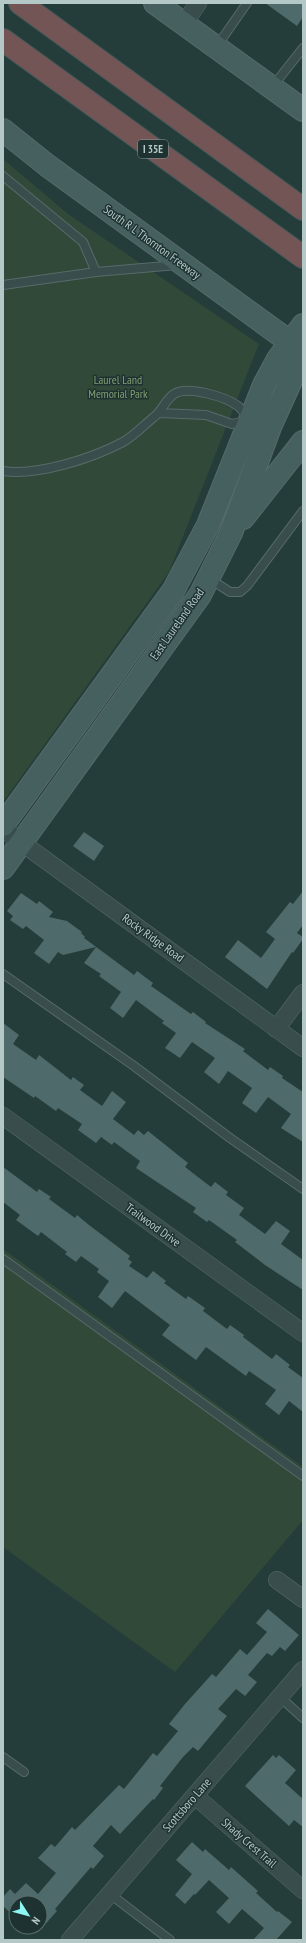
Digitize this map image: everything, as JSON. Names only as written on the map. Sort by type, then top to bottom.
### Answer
[{"type":"highway","points":[[20,3],[303,209]]},
{"type":"highway","name":"I 35E","points":[[3,40],[303,257]]},
{"type":"main road","points":[[156,3],[303,110]]},
{"type":"main road","name":"South R L Thornton Freeway","points":[[3,130],[48,166],[182,264],[300,343]]},
{"type":"main road","name":"East Laureland Road","points":[[3,825],[173,591],[208,525],[264,385],[300,343]]},
{"type":"main road","name":"East Laureland Road","points":[[3,868],[200,595],[231,533],[300,343]]},
{"type":"main road","points":[[249,420],[270,427]]},
{"type":"main road","points":[[231,533],[303,442]]},
{"type":"street","points":[[184,24],[198,3]]},
{"type":"street","name":"Rocky Ridge Road","points":[[3,829],[303,1048]]},
{"type":"street","points":[[276,1029],[303,993]]},
{"type":"street","name":"Trailwood Drive","points":[[3,1116],[303,1333]]},
{"type":"street","points":[[277,1580],[303,1599]]},
{"type":"street","name":"Scottsboro Lane","points":[[70,1940],[303,1670]]},
{"type":"street","name":"Shady Crest Trail","points":[[195,1796],[303,1890]]},
{"type":"lane","points":[[216,47],[247,3]]},
{"type":"lane","points":[[272,87],[303,48]]},
{"type":"lane","points":[[3,176],[83,242],[96,272]]},
{"type":"lane","points":[[3,285],[96,272],[182,264]]},
{"type":"lane","points":[[3,471],[31,470],[82,460],[124,441],[159,413],[174,394],[186,390],[203,393],[238,406],[249,420],[232,424],[206,415],[159,413]]},
{"type":"lane","points":[[208,578],[230,592],[240,592],[247,586],[303,511]]},
{"type":"lane","points":[[3,974],[134,1066],[230,1138],[303,1189]]},
{"type":"lane","points":[[3,1259],[303,1476]]},
{"type":"lane","points":[[280,1697],[303,1718]]},
{"type":"lane","points":[[3,1757],[24,1772]]},
{"type":"lane","points":[[110,1894],[170,1940]]},
{"type":"green space","name":"Laurel Land Memorial Park","points":[[3,159],[68,214],[259,344],[169,572],[3,802]]},
{"type":"green space","points":[[3,1249],[303,1467],[303,1520],[175,1672],[3,1547]]},
{"type":"building","points":[[265,3],[303,3],[303,17],[297,26]]},
{"type":"building","points":[[84,832],[104,846],[94,861],[73,846]]},
{"type":"building","points":[[303,891],[303,925],[297,933],[303,937],[303,939],[293,953],[292,952],[267,989],[225,957],[238,940],[261,958],[275,939],[266,932],[290,902],[293,904]]},
{"type":"building","points":[[21,893],[37,904],[39,901],[53,912],[49,917],[67,921],[82,932],[81,933],[85,937],[84,938],[134,975],[137,971],[153,983],[151,986],[191,1014],[193,1012],[206,1022],[205,1023],[245,1049],[243,1051],[268,1070],[270,1067],[283,1076],[282,1078],[303,1092],[303,1142],[281,1128],[291,1114],[268,1097],[256,1113],[242,1103],[252,1088],[228,1071],[219,1084],[204,1072],[215,1058],[192,1042],[180,1058],[165,1048],[176,1033],[162,1023],[164,1021],[136,1000],[123,1018],[110,1008],[121,992],[99,976],[101,974],[84,963],[96,947],[63,955],[58,952],[49,964],[34,953],[44,940],[26,926],[23,929],[10,920],[13,916],[7,911]]},
{"type":"building","points":[[3,1023],[19,1035],[13,1044],[36,1060],[39,1055],[71,1080],[73,1077],[84,1085],[80,1090],[102,1106],[112,1091],[126,1102],[113,1119],[134,1135],[138,1130],[144,1135],[148,1131],[188,1163],[185,1167],[211,1187],[215,1182],[228,1192],[226,1195],[244,1208],[239,1215],[265,1234],[276,1221],[290,1231],[281,1244],[303,1260],[303,1290],[265,1265],[235,1242],[237,1240],[209,1220],[207,1222],[193,1212],[196,1208],[136,1168],[140,1161],[114,1142],[112,1145],[101,1137],[96,1143],[78,1130],[82,1124],[58,1108],[56,1111],[35,1096],[34,1098],[3,1077]]},
{"type":"building","points":[[3,1167],[37,1192],[39,1189],[51,1197],[49,1199],[75,1218],[77,1215],[130,1256],[128,1259],[132,1262],[129,1266],[147,1278],[153,1271],[166,1281],[164,1283],[186,1299],[188,1296],[205,1308],[203,1311],[227,1329],[230,1325],[272,1359],[276,1354],[290,1365],[288,1367],[303,1378],[303,1412],[289,1401],[279,1415],[265,1404],[276,1390],[249,1371],[246,1376],[206,1347],[196,1360],[162,1335],[170,1325],[125,1291],[112,1308],[98,1297],[109,1281],[97,1272],[99,1269],[81,1256],[76,1262],[65,1254],[67,1252],[41,1232],[38,1236],[16,1220],[20,1215],[3,1202]]},
{"type":"building","points":[[268,1609],[299,1635],[285,1651],[280,1647],[272,1656],[267,1653],[248,1675],[257,1682],[245,1696],[236,1689],[218,1709],[227,1716],[198,1751],[193,1747],[183,1757],[160,1786],[163,1788],[154,1800],[153,1799],[120,1834],[111,1825],[93,1846],[104,1856],[93,1869],[91,1867],[55,1909],[57,1911],[48,1921],[48,1895],[8,1895],[8,1911],[3,1906],[3,1897],[10,1889],[15,1894],[26,1883],[38,1894],[56,1873],[38,1858],[51,1844],[55,1847],[72,1827],[75,1830],[119,1785],[124,1789],[153,1753],[157,1756],[178,1731],[169,1724],[212,1674],[216,1677],[240,1649],[247,1655],[267,1632],[256,1623]]},
{"type":"building","points":[[273,1755],[276,1758],[279,1755],[296,1770],[285,1783],[303,1799],[303,1827],[294,1820],[289,1826],[245,1786]]},
{"type":"building","points":[[192,1842],[203,1852],[205,1849],[229,1870],[231,1867],[258,1891],[256,1893],[277,1912],[278,1911],[292,1922],[276,1940],[253,1940],[264,1928],[242,1909],[229,1924],[216,1912],[229,1898],[209,1880],[185,1904],[175,1895],[192,1874],[176,1860]]}]
